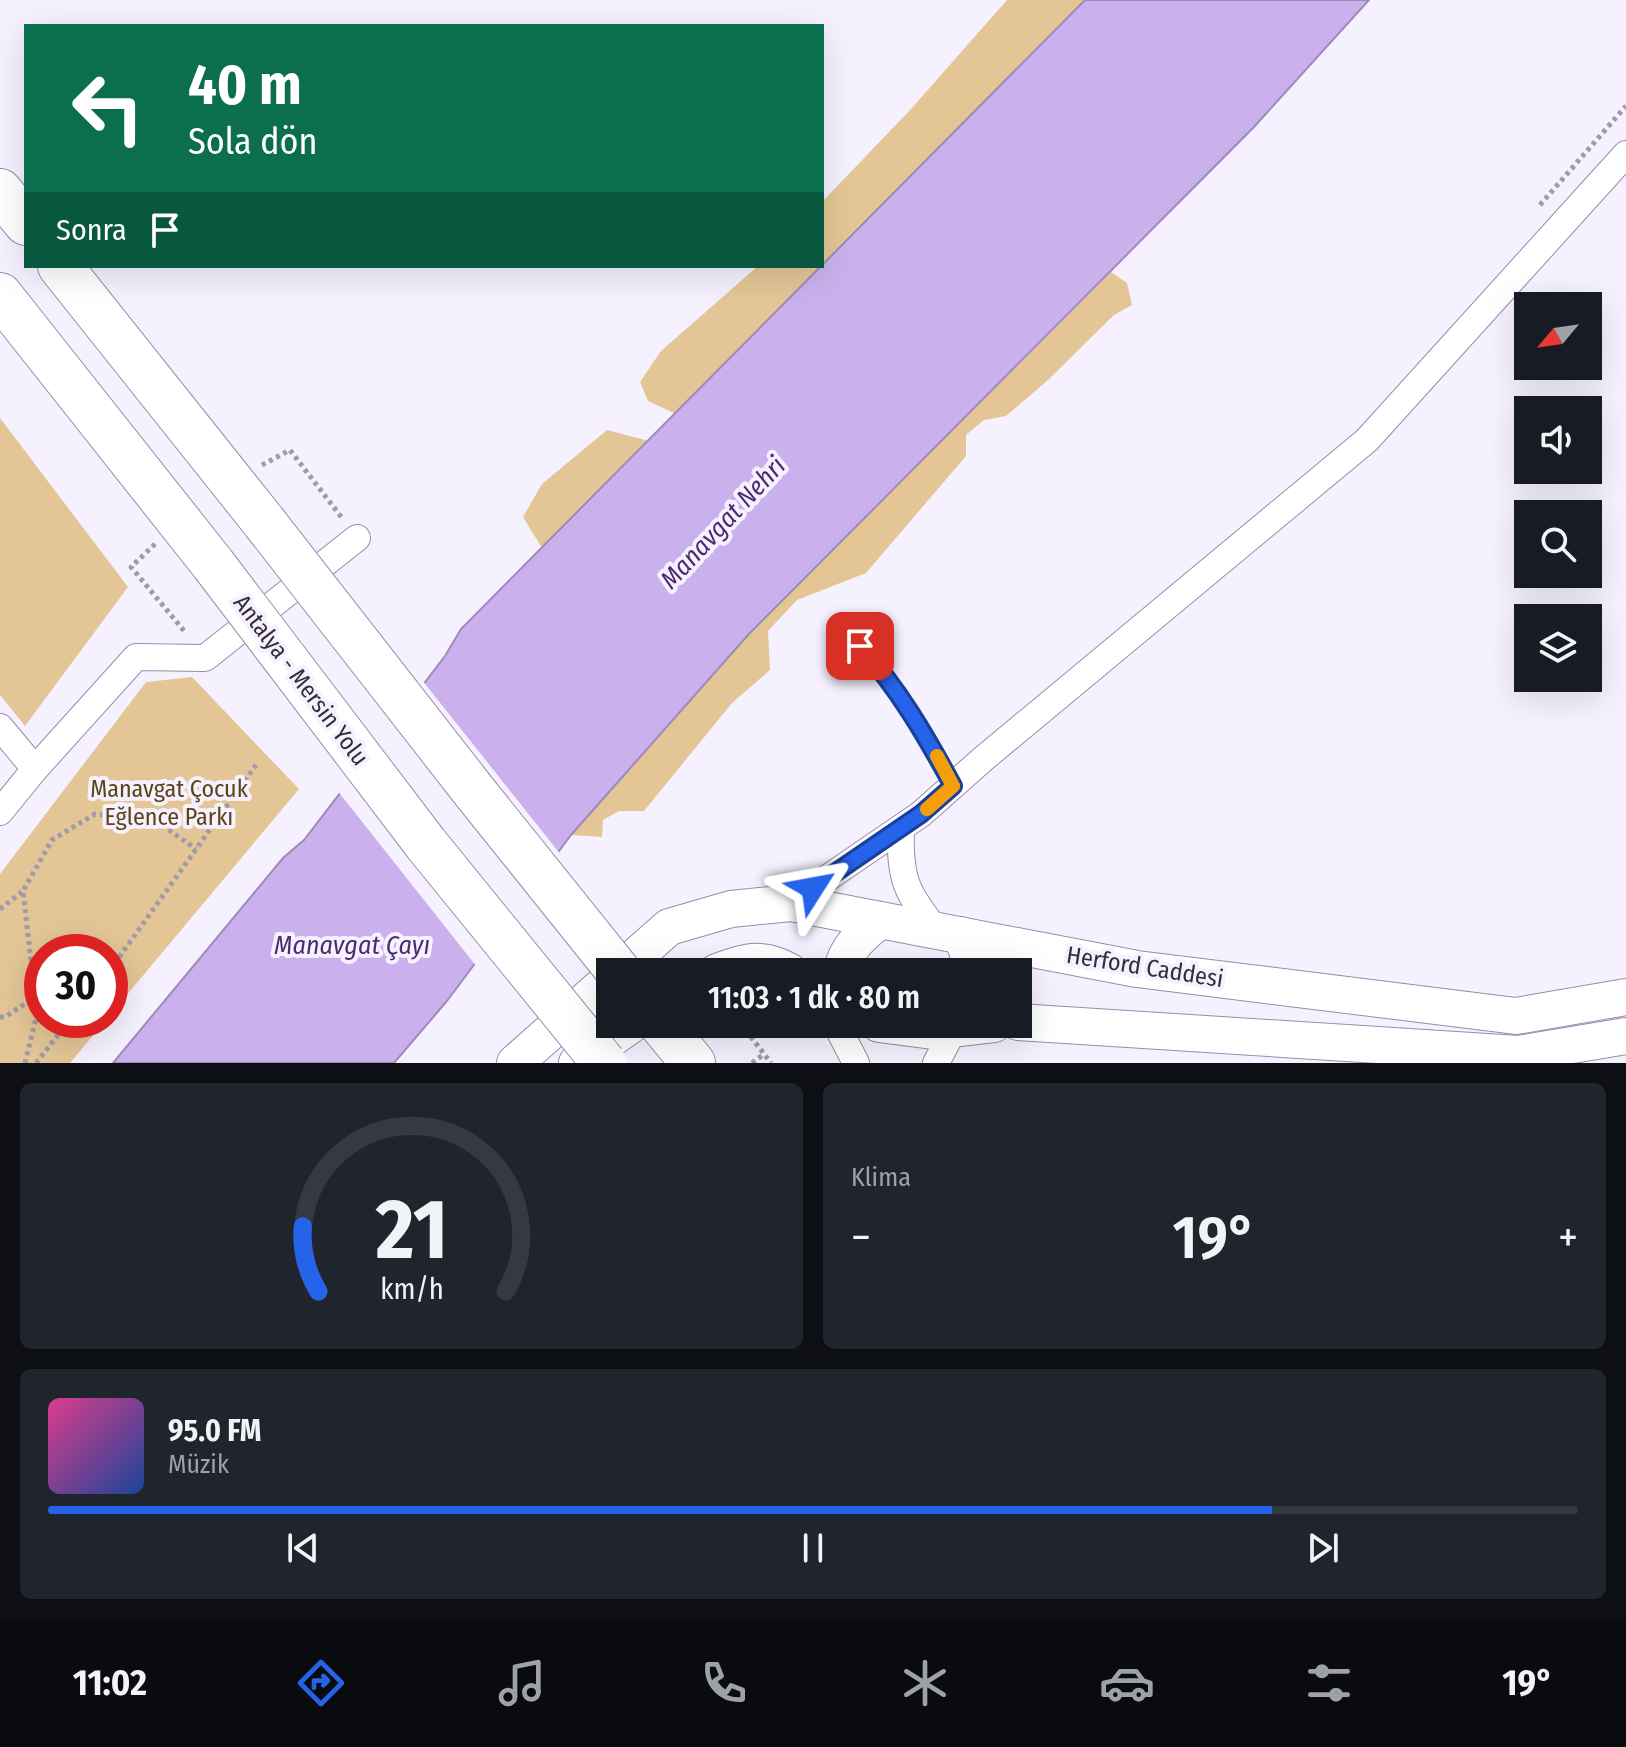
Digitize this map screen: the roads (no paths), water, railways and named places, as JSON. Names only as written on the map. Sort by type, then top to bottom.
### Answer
[{"type":"highway","points":[[0,191],[24,221]]},
{"type":"highway","points":[[62,268],[234,481],[482,803],[607,958]]},
{"type":"highway","name":"Antalya - Mersin Yolu","points":[[0,295],[213,564],[426,844],[604,1063]]},
{"type":"highway","points":[[672,1038],[693,1063]]},
{"type":"main road","name":"Herford Caddesi","points":[[634,958],[669,927],[731,909],[791,903],[1137,969],[1516,1016],[1626,997]]},
{"type":"main road","points":[[845,958],[855,940],[880,920]]},
{"type":"main road","points":[[949,933],[967,950],[968,958]]},
{"type":"main road","points":[[515,1063],[596,991]]},
{"type":"main road","points":[[1032,1023],[1518,1054],[1626,1036]]},
{"type":"main road","points":[[577,1063],[612,1038]]},
{"type":"street","points":[[791,903],[921,814],[1367,440],[1626,154]]},
{"type":"street","points":[[0,812],[136,657],[205,658],[357,538]]},
{"type":"street","points":[[0,727],[35,769]]},
{"type":"street","points":[[901,828],[900,850],[912,900],[949,933]]},
{"type":"street","points":[[843,1038],[856,1063]]},
{"type":"street","points":[[936,1063],[949,1038]]},
{"type":"lane","points":[[860,646],[883,671],[919,723],[953,786]]},
{"type":"water","name":"Manavgat Çayı","points":[[1085,0],[1369,0],[1254,127],[748,635],[571,835],[447,1001],[394,1063],[113,1063],[283,858],[304,840],[445,656],[461,629],[819,268],[824,268],[824,263]]},
{"type":"water label","name":"Manavgat Nehri","points":[[723,523]]},
{"type":"park label","name":"Manavgat Çocuk Eğlence Parkı","points":[[169,803]]}]
